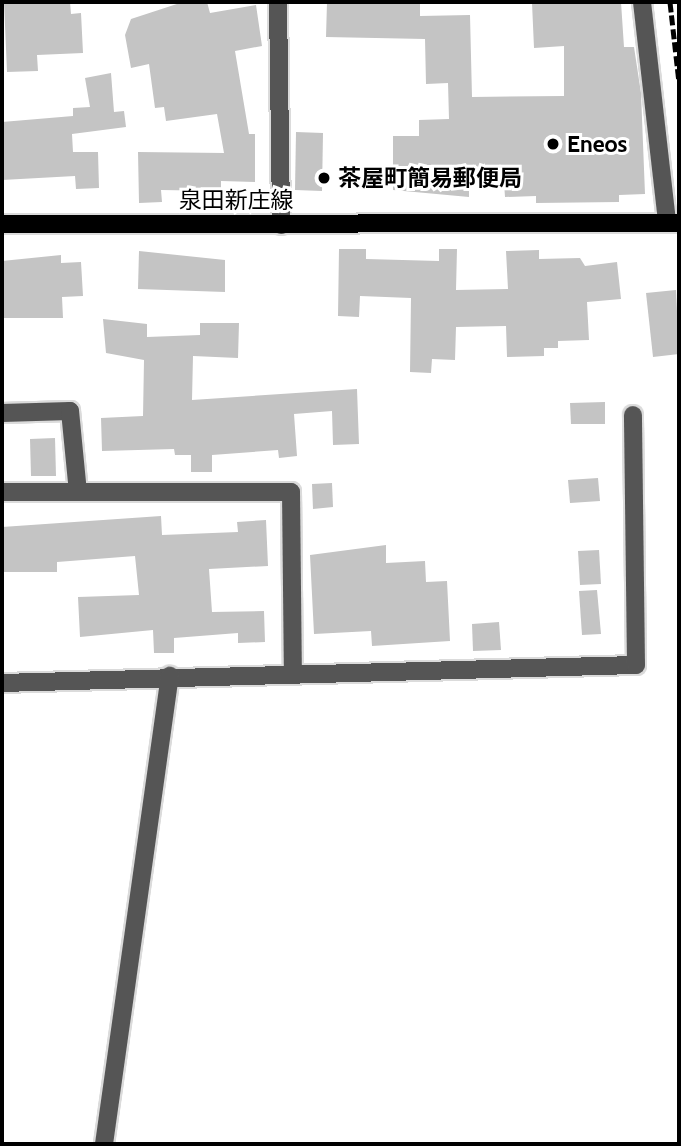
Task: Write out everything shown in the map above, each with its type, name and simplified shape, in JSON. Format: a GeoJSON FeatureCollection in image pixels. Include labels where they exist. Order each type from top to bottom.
{"type":"FeatureCollection","features":[{"type":"Feature","properties":{"kind":"main road","name":"泉田新庄線"},"geometry":{"type":"LineString","coordinates":[[2,224],[673,223]]}},
{"type":"Feature","properties":{"kind":"street"},"geometry":{"type":"LineString","coordinates":[[278,2],[281,225]]}},
{"type":"Feature","properties":{"kind":"street"},"geometry":{"type":"LineString","coordinates":[[642,2],[673,223]]}},
{"type":"Feature","properties":{"kind":"street"},"geometry":{"type":"LineString","coordinates":[[2,413],[70,411],[78,492]]}},
{"type":"Feature","properties":{"kind":"street"},"geometry":{"type":"LineString","coordinates":[[2,682],[636,665],[633,415]]}},
{"type":"Feature","properties":{"kind":"street"},"geometry":{"type":"LineString","coordinates":[[2,492],[291,492],[293,673]]}},
{"type":"Feature","properties":{"kind":"street"},"geometry":{"type":"LineString","coordinates":[[104,1144],[170,676]]}},
{"type":"Feature","properties":{"kind":"building"},"geometry":{"type":"Polygon","coordinates":[[[4,2],[70,2],[71,14],[81,13],[83,53],[37,55],[38,71],[7,72],[4,2]]]}},
{"type":"Feature","properties":{"kind":"building"},"geometry":{"type":"Polygon","coordinates":[[[183,2],[207,2],[210,13],[256,5],[262,46],[235,51],[249,134],[255,134],[255,182],[221,181],[221,191],[161,190],[162,202],[139,203],[138,152],[224,153],[217,114],[166,121],[164,107],[155,108],[149,64],[131,68],[125,35],[131,19],[183,2]]]}},
{"type":"Feature","properties":{"kind":"building"},"geometry":{"type":"Polygon","coordinates":[[[327,2],[420,2],[420,16],[470,15],[472,97],[564,96],[564,46],[534,48],[532,3],[621,2],[624,47],[634,47],[641,93],[645,194],[619,195],[619,202],[536,203],[536,196],[505,197],[504,183],[469,182],[469,197],[393,190],[393,136],[419,136],[419,120],[449,119],[448,83],[426,84],[425,39],[326,37],[327,2]]]}},
{"type":"Feature","properties":{"kind":"building"},"geometry":{"type":"Polygon","coordinates":[[[111,73],[114,112],[124,111],[126,127],[72,134],[73,152],[98,152],[99,188],[76,189],[75,176],[2,180],[2,122],[73,116],[73,108],[90,107],[85,78],[111,73]]]}},
{"type":"Feature","properties":{"kind":"building"},"geometry":{"type":"Polygon","coordinates":[[[296,132],[323,133],[322,191],[295,190],[296,132]]]}},
{"type":"Feature","properties":{"kind":"building"},"geometry":{"type":"Polygon","coordinates":[[[339,249],[366,249],[366,259],[439,261],[439,249],[457,249],[456,290],[508,289],[506,251],[539,250],[539,259],[580,258],[585,266],[617,262],[621,299],[587,302],[589,340],[558,341],[558,348],[544,348],[544,356],[507,357],[506,326],[456,327],[455,360],[432,359],[431,373],[410,372],[411,298],[360,296],[359,317],[338,316],[339,249]]]}},
{"type":"Feature","properties":{"kind":"building"},"geometry":{"type":"Polygon","coordinates":[[[139,251],[225,260],[225,292],[138,289],[139,251]]]}},
{"type":"Feature","properties":{"kind":"building"},"geometry":{"type":"Polygon","coordinates":[[[61,255],[61,263],[81,262],[83,296],[62,297],[63,318],[2,318],[2,261],[61,255]]]}},
{"type":"Feature","properties":{"kind":"building"},"geometry":{"type":"Polygon","coordinates":[[[676,290],[679,354],[653,357],[646,293],[676,290]]]}},
{"type":"Feature","properties":{"kind":"building"},"geometry":{"type":"Polygon","coordinates":[[[103,319],[147,324],[147,337],[200,335],[200,323],[239,323],[238,358],[193,356],[192,400],[357,389],[359,444],[333,445],[332,411],[294,414],[297,456],[279,458],[278,450],[212,455],[212,472],[191,472],[191,455],[175,455],[174,449],[102,451],[101,418],[143,416],[144,360],[106,353],[103,319]]]}},
{"type":"Feature","properties":{"kind":"building"},"geometry":{"type":"Polygon","coordinates":[[[605,402],[605,424],[571,424],[570,403],[605,402]]]}},
{"type":"Feature","properties":{"kind":"building"},"geometry":{"type":"Polygon","coordinates":[[[55,438],[56,476],[31,476],[30,439],[55,438]]]}},
{"type":"Feature","properties":{"kind":"building"},"geometry":{"type":"Polygon","coordinates":[[[598,478],[600,501],[570,503],[568,480],[598,478]]]}},
{"type":"Feature","properties":{"kind":"building"},"geometry":{"type":"Polygon","coordinates":[[[332,483],[333,507],[313,509],[312,484],[332,483]]]}},
{"type":"Feature","properties":{"kind":"building"},"geometry":{"type":"Polygon","coordinates":[[[161,516],[162,535],[238,532],[237,522],[266,520],[268,566],[209,569],[212,612],[264,611],[265,642],[238,643],[238,633],[174,638],[174,653],[154,653],[153,630],[80,637],[78,597],[139,595],[135,556],[57,562],[57,572],[2,572],[2,527],[161,516]]]}},
{"type":"Feature","properties":{"kind":"building"},"geometry":{"type":"Polygon","coordinates":[[[386,545],[386,563],[425,561],[426,582],[447,581],[450,641],[372,646],[371,631],[314,634],[310,555],[386,545]]]}},
{"type":"Feature","properties":{"kind":"building"},"geometry":{"type":"Polygon","coordinates":[[[599,550],[601,584],[580,585],[578,551],[599,550]]]}},
{"type":"Feature","properties":{"kind":"building"},"geometry":{"type":"Polygon","coordinates":[[[597,590],[601,634],[582,635],[579,591],[597,590]]]}},
{"type":"Feature","properties":{"kind":"building"},"geometry":{"type":"Polygon","coordinates":[[[499,622],[501,650],[473,651],[472,624],[499,622]]]}},
{"type":"Feature","properties":{"kind":"railway"},"geometry":{"type":"LineString","coordinates":[[670,2],[679,82]]}},
{"type":"Feature","properties":{"kind":"place","name":"Eneos"},"geometry":{"type":"Point","coordinates":[553,144]}},
{"type":"Feature","properties":{"kind":"place","name":"茶屋町簡易郵便局"},"geometry":{"type":"Point","coordinates":[324,178]}}]}
